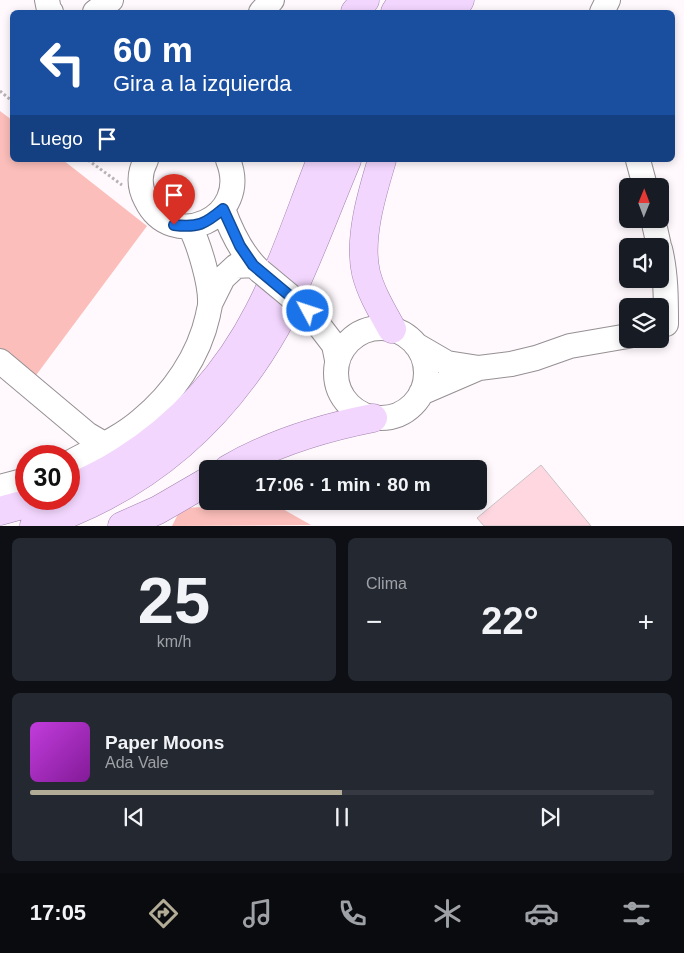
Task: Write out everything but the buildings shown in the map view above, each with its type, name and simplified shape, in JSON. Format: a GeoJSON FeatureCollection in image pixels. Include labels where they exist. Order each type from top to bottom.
{"type":"FeatureCollection","features":[{"type":"Feature","properties":{"kind":"main road"},"geometry":{"type":"LineString","coordinates":[[357,10],[366,0]]}},
{"type":"Feature","properties":{"kind":"main road"},"geometry":{"type":"LineString","coordinates":[[80,484],[122,461],[146,445],[187,411],[214,381],[236,351],[259,312],[282,261],[320,162]]}},
{"type":"Feature","properties":{"kind":"main road"},"geometry":{"type":"LineString","coordinates":[[34,526],[82,508],[147,472],[185,442],[222,405],[257,358],[277,326],[302,272],[345,162]]}},
{"type":"Feature","properties":{"kind":"main road"},"geometry":{"type":"LineString","coordinates":[[381,162],[366,224],[363,248],[366,273],[376,300],[392,329]]}},
{"type":"Feature","properties":{"kind":"main road"},"geometry":{"type":"LineString","coordinates":[[245,460],[315,432],[373,418]]}},
{"type":"Feature","properties":{"kind":"main road"},"geometry":{"type":"LineString","coordinates":[[122,526],[158,510],[199,486]]}},
{"type":"Feature","properties":{"kind":"main road"},"geometry":{"type":"LineString","coordinates":[[0,511],[15,507]]}},
{"type":"Feature","properties":{"kind":"street"},"geometry":{"type":"LineString","coordinates":[[98,10],[111,0]]}},
{"type":"Feature","properties":{"kind":"street"},"geometry":{"type":"LineString","coordinates":[[263,10],[272,0]]}},
{"type":"Feature","properties":{"kind":"street"},"geometry":{"type":"LineString","coordinates":[[145,162],[140,177],[142,193],[149,207],[160,218],[174,225],[190,227],[208,221],[223,209],[230,197],[233,184],[232,170],[229,162]]}},
{"type":"Feature","properties":{"kind":"street"},"geometry":{"type":"LineString","coordinates":[[639,162],[643,178]]}},
{"type":"Feature","properties":{"kind":"street"},"geometry":{"type":"LineString","coordinates":[[223,209],[240,246],[257,268],[305,308],[334,345],[337,360],[335,379],[342,397],[355,411],[373,418],[391,418],[404,412],[414,404],[421,393],[426,377],[424,360],[416,345]]}},
{"type":"Feature","properties":{"kind":"street"},"geometry":{"type":"LineString","coordinates":[[190,227],[194,233],[207,275],[210,304]]}},
{"type":"Feature","properties":{"kind":"street"},"geometry":{"type":"LineString","coordinates":[[80,457],[141,420],[158,404],[174,386],[192,359],[205,328],[210,304],[223,278],[236,266],[257,268]]}},
{"type":"Feature","properties":{"kind":"street"},"geometry":{"type":"LineString","coordinates":[[665,288],[670,324]]}},
{"type":"Feature","properties":{"kind":"street"},"geometry":{"type":"LineString","coordinates":[[305,308],[341,326],[362,332]]}},
{"type":"Feature","properties":{"kind":"street"},"geometry":{"type":"LineString","coordinates":[[337,360],[346,343],[362,332],[376,328],[392,329],[405,335],[416,345],[447,363],[479,368],[512,364],[570,346],[619,338]]}},
{"type":"Feature","properties":{"kind":"street"},"geometry":{"type":"LineString","coordinates":[[0,361],[87,434],[104,444]]}},
{"type":"Feature","properties":{"kind":"street"},"geometry":{"type":"LineString","coordinates":[[421,393],[479,368]]}},
{"type":"Feature","properties":{"kind":"street"},"geometry":{"type":"LineString","coordinates":[[0,487],[15,483]]}},
{"type":"Feature","properties":{"kind":"path"},"geometry":{"type":"LineString","coordinates":[[0,91],[10,99]]}},
{"type":"Feature","properties":{"kind":"path"},"geometry":{"type":"LineString","coordinates":[[91,162],[121,184],[142,193]]}},
{"type":"Feature","properties":{"kind":"shaded area"},"geometry":{"type":"Polygon","coordinates":[[[0,111],[10,118],[10,162],[66,162],[147,226],[34,378],[0,351],[0,111]]]}},
{"type":"Feature","properties":{"kind":"shaded area"},"geometry":{"type":"Polygon","coordinates":[[[199,507],[199,510],[285,510],[311,525],[172,526],[181,508],[199,507]]]}},
{"type":"Feature","properties":{"kind":"route"},"geometry":{"type":"LineString","coordinates":[[174,225],[190,227],[208,221],[223,209],[240,246],[253,265],[308,311]]}}]}
